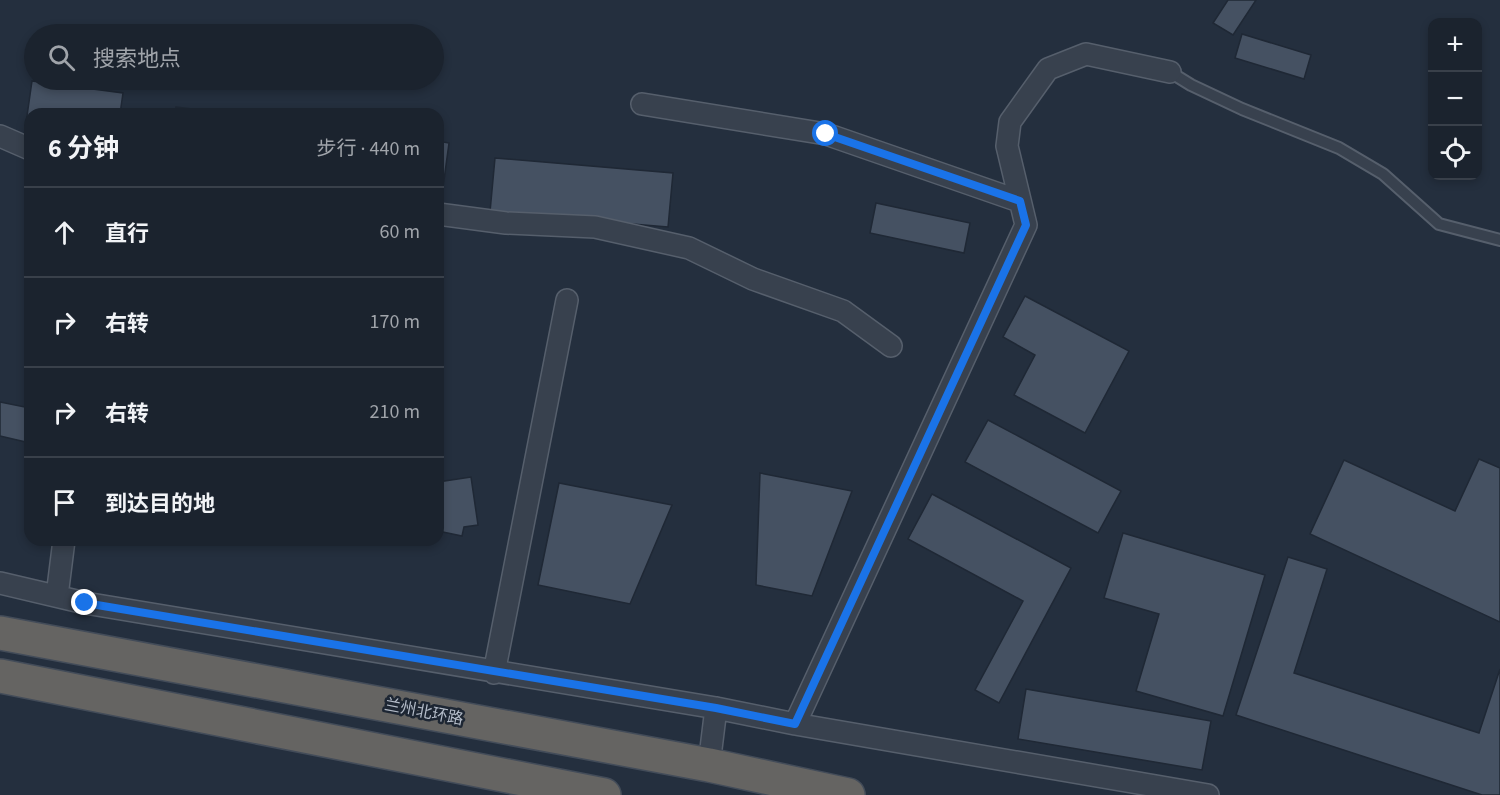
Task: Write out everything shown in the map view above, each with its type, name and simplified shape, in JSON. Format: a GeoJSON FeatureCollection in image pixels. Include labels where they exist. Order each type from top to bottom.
{"type":"FeatureCollection","features":[{"type":"Feature","properties":{"kind":"highway","name":"兰州北环路"},"geometry":{"type":"LineString","coordinates":[[0,633],[710,765],[848,795]]}},
{"type":"Feature","properties":{"kind":"highway"},"geometry":{"type":"LineString","coordinates":[[0,675],[604,795]]}},
{"type":"Feature","properties":{"kind":"street"},"geometry":{"type":"LineString","coordinates":[[795,724],[1026,225],[1007,146],[1010,122],[1048,69],[1086,54],[1170,72]]}},
{"type":"Feature","properties":{"kind":"street"},"geometry":{"type":"LineString","coordinates":[[642,104],[826,134],[1020,201]]}},
{"type":"Feature","properties":{"kind":"street"},"geometry":{"type":"LineString","coordinates":[[0,136],[24,146]]}},
{"type":"Feature","properties":{"kind":"street"},"geometry":{"type":"LineString","coordinates":[[444,215],[506,223],[595,228],[689,248],[753,279],[843,311],[891,346]]}},
{"type":"Feature","properties":{"kind":"street"},"geometry":{"type":"LineString","coordinates":[[494,673],[567,300]]}},
{"type":"Feature","properties":{"kind":"street"},"geometry":{"type":"LineString","coordinates":[[57,596],[63,546]]}},
{"type":"Feature","properties":{"kind":"street"},"geometry":{"type":"LineString","coordinates":[[0,583],[57,596],[494,673],[716,708],[795,724],[1208,795]]}},
{"type":"Feature","properties":{"kind":"street"},"geometry":{"type":"LineString","coordinates":[[710,765],[716,708]]}},
{"type":"Feature","properties":{"kind":"lane"},"geometry":{"type":"LineString","coordinates":[[1170,72],[1191,86],[1242,109],[1339,148],[1383,174],[1439,224],[1500,240]]}},
{"type":"Feature","properties":{"kind":"building"},"geometry":{"type":"Polygon","coordinates":[[[1228,0],[1256,0],[1233,35],[1213,23],[1228,0]]]}},
{"type":"Feature","properties":{"kind":"building"},"geometry":{"type":"Polygon","coordinates":[[[1242,34],[1311,55],[1304,79],[1235,58],[1242,34]]]}},
{"type":"Feature","properties":{"kind":"building"},"geometry":{"type":"Polygon","coordinates":[[[31,90],[100,90],[123,93],[121,108],[28,108],[31,90]]]}},
{"type":"Feature","properties":{"kind":"building"},"geometry":{"type":"Polygon","coordinates":[[[444,142],[449,143],[444,180],[444,142]]]}},
{"type":"Feature","properties":{"kind":"building"},"geometry":{"type":"Polygon","coordinates":[[[495,158],[673,173],[668,227],[490,212],[495,158]]]}},
{"type":"Feature","properties":{"kind":"building"},"geometry":{"type":"Polygon","coordinates":[[[876,203],[970,223],[964,253],[870,233],[876,203]]]}},
{"type":"Feature","properties":{"kind":"building"},"geometry":{"type":"Polygon","coordinates":[[[1025,296],[1129,351],[1085,433],[1014,395],[1035,355],[1003,337],[1025,296]]]}},
{"type":"Feature","properties":{"kind":"building"},"geometry":{"type":"Polygon","coordinates":[[[0,402],[24,407],[24,442],[0,436],[0,402]]]}},
{"type":"Feature","properties":{"kind":"building"},"geometry":{"type":"Polygon","coordinates":[[[988,420],[1121,491],[1098,533],[965,462],[988,420]]]}},
{"type":"Feature","properties":{"kind":"building"},"geometry":{"type":"Polygon","coordinates":[[[1479,459],[1500,468],[1500,622],[1310,534],[1344,460],[1455,511],[1479,459]]]}},
{"type":"Feature","properties":{"kind":"building"},"geometry":{"type":"Polygon","coordinates":[[[760,473],[852,491],[812,596],[756,585],[760,473]]]}},
{"type":"Feature","properties":{"kind":"building"},"geometry":{"type":"Polygon","coordinates":[[[471,477],[478,525],[464,527],[462,536],[444,532],[444,481],[471,477]]]}},
{"type":"Feature","properties":{"kind":"building"},"geometry":{"type":"Polygon","coordinates":[[[559,483],[672,505],[630,604],[538,585],[559,483]]]}},
{"type":"Feature","properties":{"kind":"building"},"geometry":{"type":"Polygon","coordinates":[[[932,494],[1071,568],[999,703],[975,690],[1023,601],[908,539],[932,494]]]}},
{"type":"Feature","properties":{"kind":"building"},"geometry":{"type":"Polygon","coordinates":[[[1123,533],[1265,575],[1223,716],[1136,691],[1159,614],[1104,598],[1123,533]]]}},
{"type":"Feature","properties":{"kind":"building"},"geometry":{"type":"Polygon","coordinates":[[[1288,557],[1327,569],[1294,673],[1479,733],[1500,669],[1500,795],[1482,795],[1236,715],[1288,557]]]}},
{"type":"Feature","properties":{"kind":"building"},"geometry":{"type":"Polygon","coordinates":[[[1026,689],[1211,721],[1202,770],[1018,739],[1026,689]]]}},
{"type":"Feature","properties":{"kind":"route"},"geometry":{"type":"LineString","coordinates":[[85,603],[494,673],[716,708],[795,724],[1026,225],[1020,201],[826,134]]}}]}
